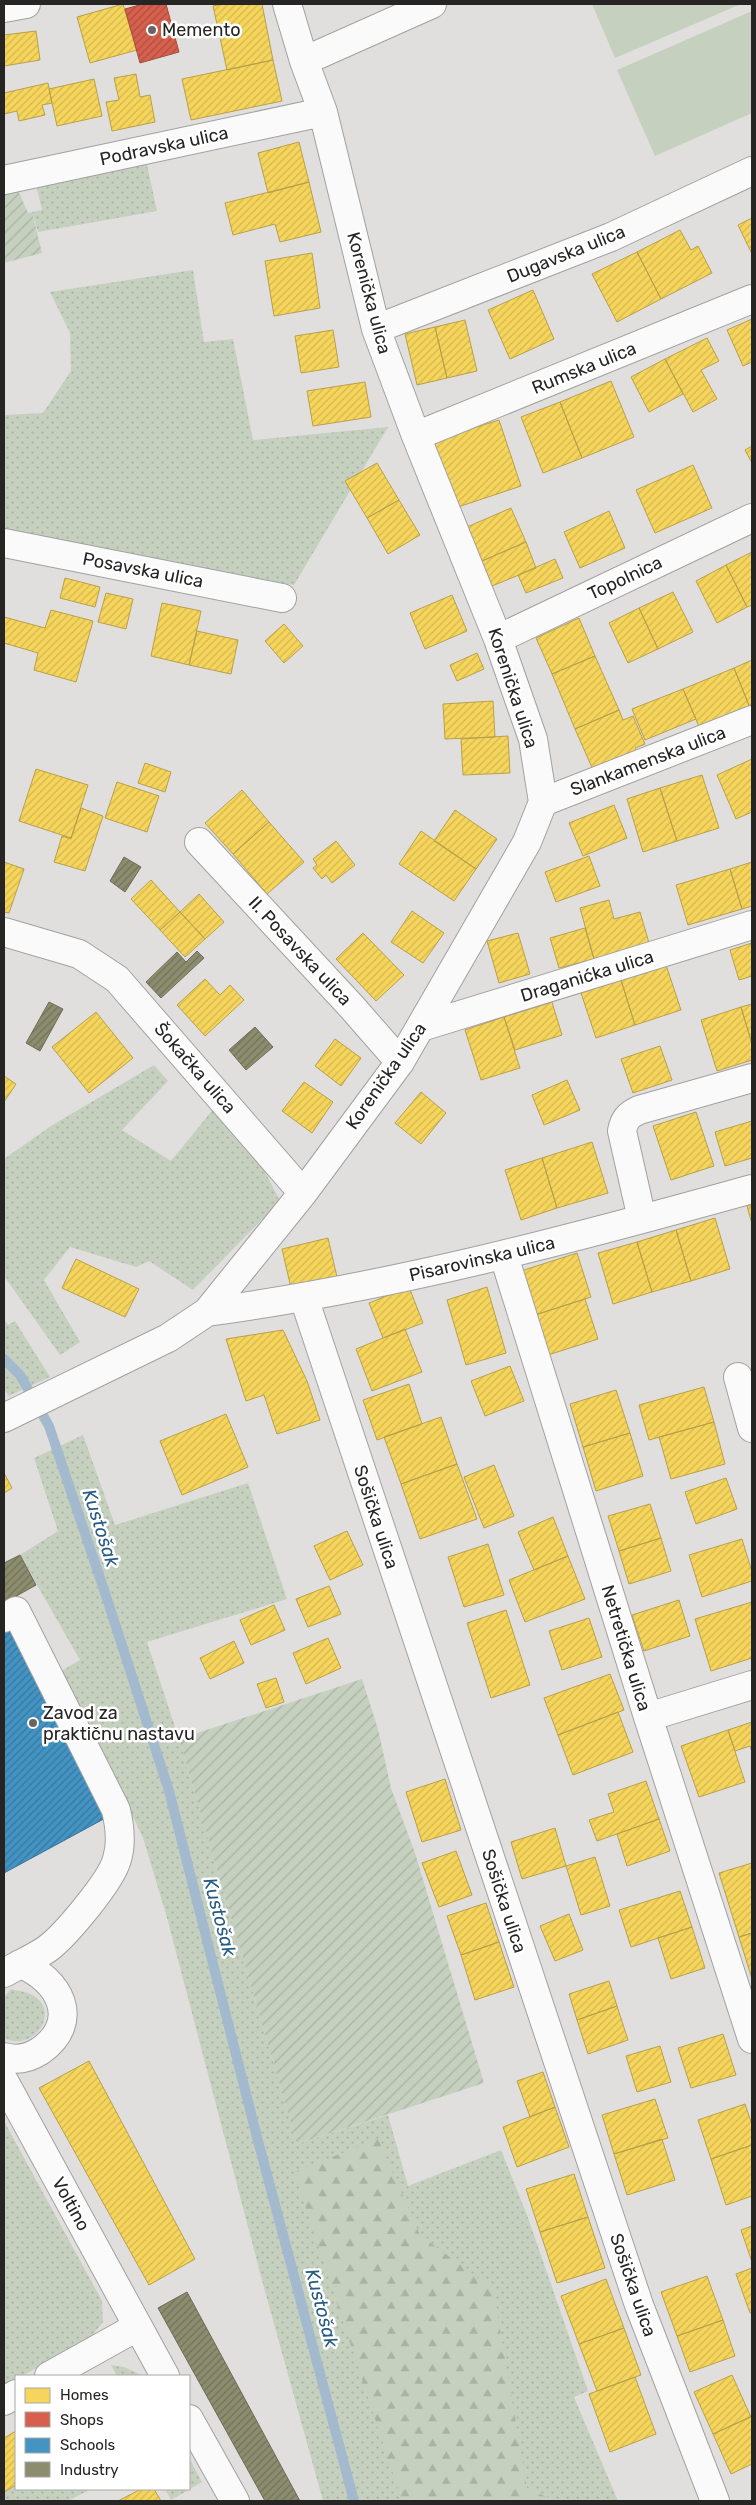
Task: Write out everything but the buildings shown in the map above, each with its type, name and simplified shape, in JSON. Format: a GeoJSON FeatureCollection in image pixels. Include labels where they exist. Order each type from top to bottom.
{"type":"FeatureCollection","features":[{"type":"Feature","properties":{"kind":"street"},"geometry":{"type":"LineString","coordinates":[[4,8],[26,4]]}},
{"type":"Feature","properties":{"kind":"street","name":"Korenička ulica"},"geometry":{"type":"LineString","coordinates":[[12,1414],[168,1338],[207,1312],[303,1193],[400,1062],[527,842],[543,802],[533,740],[498,639],[416,436],[376,329],[323,112],[304,61],[287,4]]}},
{"type":"Feature","properties":{"kind":"street"},"geometry":{"type":"LineString","coordinates":[[304,61],[432,4]]}},
{"type":"Feature","properties":{"kind":"street","name":"Podravska ulica"},"geometry":{"type":"LineString","coordinates":[[4,180],[323,112]]}},
{"type":"Feature","properties":{"kind":"street","name":"Dugavska ulica"},"geometry":{"type":"LineString","coordinates":[[376,329],[611,237],[752,171]]}},
{"type":"Feature","properties":{"kind":"street","name":"Rumska ulica"},"geometry":{"type":"LineString","coordinates":[[416,436],[752,299]]}},
{"type":"Feature","properties":{"kind":"street","name":"Topolnica"},"geometry":{"type":"LineString","coordinates":[[498,639],[752,518]]}},
{"type":"Feature","properties":{"kind":"street","name":"Posavska ulica"},"geometry":{"type":"LineString","coordinates":[[4,543],[282,598]]}},
{"type":"Feature","properties":{"kind":"street","name":"Slankamenska ulica"},"geometry":{"type":"LineString","coordinates":[[543,802],[752,720]]}},
{"type":"Feature","properties":{"kind":"street","name":"II. Posavska ulica"},"geometry":{"type":"LineString","coordinates":[[199,842],[351,1006],[400,1062]]}},
{"type":"Feature","properties":{"kind":"street","name":"Draganićka ulica"},"geometry":{"type":"LineString","coordinates":[[421,1027],[752,925]]}},
{"type":"Feature","properties":{"kind":"street","name":"Šokačka ulica"},"geometry":{"type":"LineString","coordinates":[[4,932],[78,954],[117,979],[303,1193]]}},
{"type":"Feature","properties":{"kind":"street"},"geometry":{"type":"LineString","coordinates":[[642,1220],[622,1131],[623,1122],[631,1114],[639,1110],[752,1078]]}},
{"type":"Feature","properties":{"kind":"street","name":"Pisarovinska ulica"},"geometry":{"type":"LineString","coordinates":[[207,1312],[304,1298],[504,1256],[752,1189]]}},
{"type":"Feature","properties":{"kind":"street","name":"Netretička ulica"},"geometry":{"type":"LineString","coordinates":[[504,1256],[648,1717],[752,2039]]}},
{"type":"Feature","properties":{"kind":"street","name":"Sošička ulica"},"geometry":{"type":"LineString","coordinates":[[304,1298],[639,2305],[715,2501]]}},
{"type":"Feature","properties":{"kind":"street"},"geometry":{"type":"LineString","coordinates":[[738,1377],[752,1428]]}},
{"type":"Feature","properties":{"kind":"street"},"geometry":{"type":"LineString","coordinates":[[4,1618],[16,1611],[116,1810],[121,1829],[117,1860],[94,1898],[60,1938],[47,1950],[12,1968]]}},
{"type":"Feature","properties":{"kind":"street"},"geometry":{"type":"LineString","coordinates":[[648,1717],[752,1685]]}},
{"type":"Feature","properties":{"kind":"street"},"geometry":{"type":"LineString","coordinates":[[4,2057],[25,2059],[36,2054],[50,2044],[60,2033],[64,2022],[63,2007],[55,1991],[43,1977],[31,1968],[12,1968]]}},
{"type":"Feature","properties":{"kind":"street","name":"Voltino"},"geometry":{"type":"LineString","coordinates":[[4,2081],[164,2375]]}},
{"type":"Feature","properties":{"kind":"street"},"geometry":{"type":"LineString","coordinates":[[51,2375],[137,2327]]}},
{"type":"Feature","properties":{"kind":"street"},"geometry":{"type":"LineString","coordinates":[[4,2401],[15,2395]]}},
{"type":"Feature","properties":{"kind":"street"},"geometry":{"type":"LineString","coordinates":[[190,2421],[235,2501]]}},
{"type":"Feature","properties":{"kind":"green space"},"geometry":{"type":"Polygon","coordinates":[[[592,4],[741,4],[615,58],[592,4]]]}},
{"type":"Feature","properties":{"kind":"green space"},"geometry":{"type":"Polygon","coordinates":[[[752,11],[752,113],[655,156],[617,70],[752,11]]]}},
{"type":"Feature","properties":{"kind":"green space"},"geometry":{"type":"Polygon","coordinates":[[[146,160],[157,211],[38,232],[32,212],[42,210],[36,185],[146,160]]]}},
{"type":"Feature","properties":{"kind":"green space"},"geometry":{"type":"Polygon","coordinates":[[[18,190],[28,213],[32,212],[42,253],[4,263],[4,193],[18,190]]]}},
{"type":"Feature","properties":{"kind":"green space"},"geometry":{"type":"Polygon","coordinates":[[[193,270],[204,342],[233,339],[253,440],[388,427],[294,585],[4,532],[4,415],[43,413],[71,371],[70,333],[50,292],[193,270]]]}},
{"type":"Feature","properties":{"kind":"green space"},"geometry":{"type":"Polygon","coordinates":[[[154,1065],[168,1081],[122,1130],[171,1161],[215,1107],[265,1172],[280,1201],[193,1290],[149,1261],[136,1267],[70,1247],[44,1280],[80,1342],[60,1355],[4,1276],[4,1159],[51,1126],[154,1065]]]}},
{"type":"Feature","properties":{"kind":"green space"},"geometry":{"type":"Polygon","coordinates":[[[4,1319],[8,1325],[15,1321],[50,1377],[9,1396],[4,1389],[4,1319]]]}},
{"type":"Feature","properties":{"kind":"green space"},"geometry":{"type":"Polygon","coordinates":[[[83,1435],[115,1525],[248,1483],[287,1599],[147,1642],[179,1739],[297,2144],[388,2115],[408,2186],[501,2150],[527,2215],[588,2391],[574,2397],[618,2501],[323,2501],[263,2284],[166,1914],[143,1838],[127,1804],[56,1674],[80,1660],[20,1555],[58,1531],[34,1458],[83,1435]]]}},
{"type":"Feature","properties":{"kind":"green space"},"geometry":{"type":"Polygon","coordinates":[[[362,1679],[378,1729],[391,1788],[415,1853],[484,2083],[297,2144],[179,1739],[362,1679]]]}},
{"type":"Feature","properties":{"kind":"green space"},"geometry":{"type":"Polygon","coordinates":[[[11,1989],[34,1996],[42,2003],[45,2012],[44,2021],[40,2029],[33,2036],[25,2040],[15,2041],[4,2038],[4,1997],[11,1989]]]}},
{"type":"Feature","properties":{"kind":"green space"},"geometry":{"type":"Polygon","coordinates":[[[4,2121],[102,2301],[103,2322],[89,2339],[24,2375],[15,2375],[15,2380],[4,2386],[4,2121]]]}},
{"type":"Feature","properties":{"kind":"green space"},"geometry":{"type":"Polygon","coordinates":[[[378,2139],[420,2235],[493,2289],[527,2488],[555,2501],[402,2501],[294,2172],[378,2139]]]}},
{"type":"Feature","properties":{"kind":"green space"},"geometry":{"type":"Polygon","coordinates":[[[111,2365],[124,2367],[141,2375],[116,2375],[111,2365]]]}},
{"type":"Feature","properties":{"kind":"green space"},"geometry":{"type":"Polygon","coordinates":[[[190,2460],[202,2482],[190,2489],[190,2460]]]}},
{"type":"Feature","properties":{"kind":"green space"},"geometry":{"type":"Polygon","coordinates":[[[15,2486],[15,2490],[89,2490],[68,2501],[4,2501],[4,2492],[15,2486]]]}},
{"type":"Feature","properties":{"kind":"green space"},"geometry":{"type":"Polygon","coordinates":[[[166,2490],[188,2490],[171,2500],[166,2490]]]}},
{"type":"Feature","properties":{"kind":"waterway","name":"Kustošak"},"geometry":{"type":"LineString","coordinates":[[4,1359],[20,1375],[49,1426],[169,1791],[257,2137],[354,2501]]}},
{"type":"Feature","properties":{"kind":"place","name":"Memento"},"geometry":{"type":"Point","coordinates":[152,30]}},
{"type":"Feature","properties":{"kind":"place","name":"Zavod za praktičnu nastavu"},"geometry":{"type":"Point","coordinates":[33,1723]}}]}
